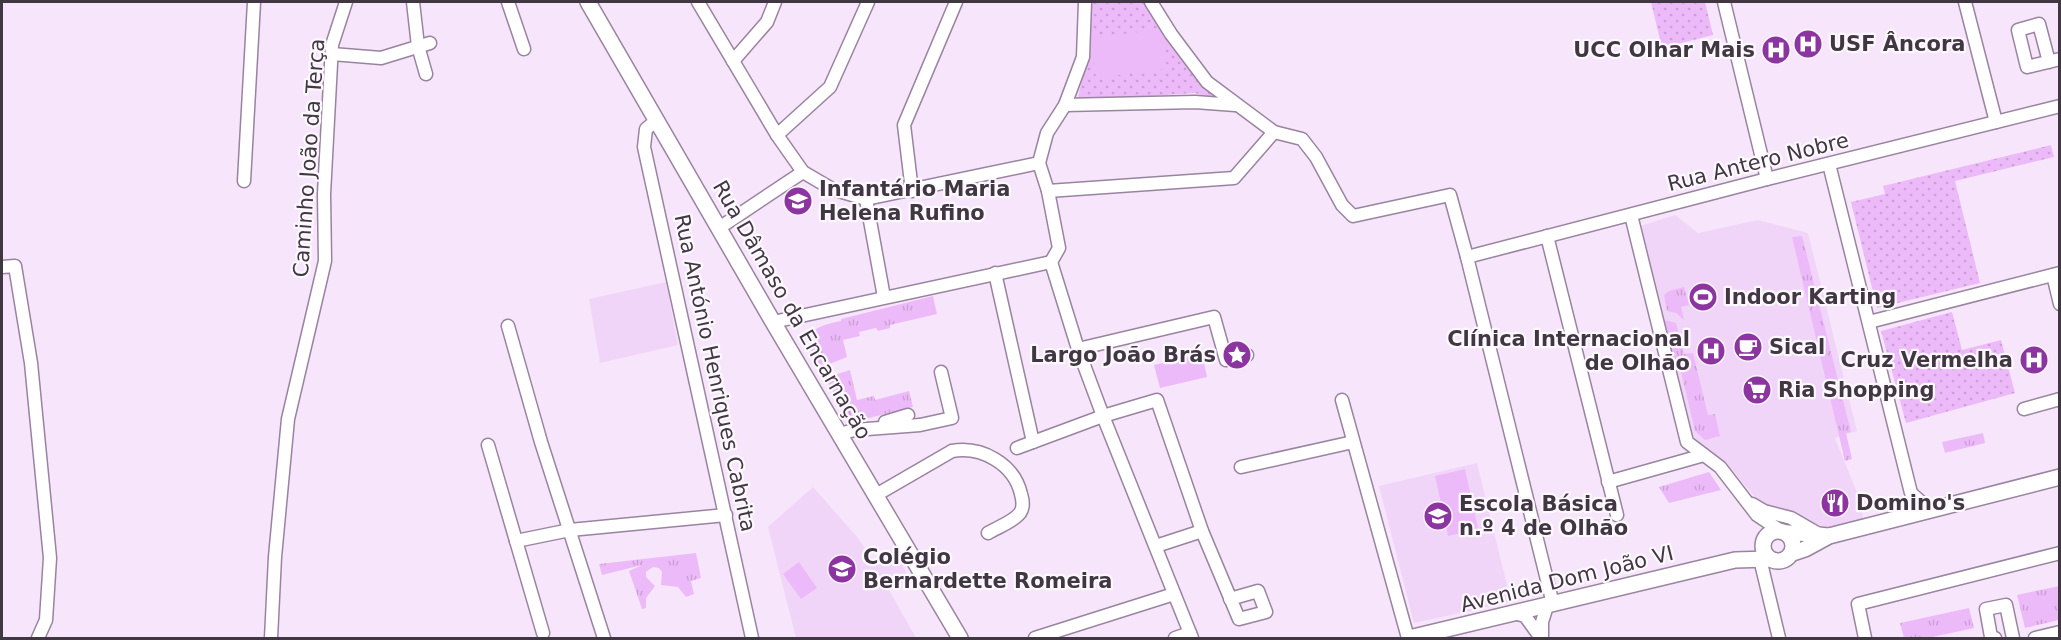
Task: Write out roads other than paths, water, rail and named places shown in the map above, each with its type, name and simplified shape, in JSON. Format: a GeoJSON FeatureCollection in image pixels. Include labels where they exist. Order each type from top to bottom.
{"type":"FeatureCollection","features":[{"type":"Feature","properties":{"kind":"main road","name":"Rua Dâmaso da Encarnação"},"geometry":{"type":"LineString","coordinates":[[588,2],[960,639]]}},
{"type":"Feature","properties":{"kind":"main road"},"geometry":{"type":"LineString","coordinates":[[1825,536],[1783,561],[1765,559],[1764,542],[1772,532],[1825,536],[2060,477]]}},
{"type":"Feature","properties":{"kind":"main road"},"geometry":{"type":"LineString","coordinates":[[1784,532],[1794,544],[1793,553]]}},
{"type":"Feature","properties":{"kind":"main road","name":"Avenida Dom João VI"},"geometry":{"type":"LineString","coordinates":[[1735,560],[1764,542]]}},
{"type":"Feature","properties":{"kind":"main road","name":"Avenida Dom João VI"},"geometry":{"type":"LineString","coordinates":[[1408,639],[1735,560],[1765,559]]}},
{"type":"Feature","properties":{"kind":"street"},"geometry":{"type":"LineString","coordinates":[[244,181],[254,2]]}},
{"type":"Feature","properties":{"kind":"street","name":"Caminho João da Terça"},"geometry":{"type":"LineString","coordinates":[[271,639],[275,557],[288,419],[325,261],[324,194],[332,45],[346,2]]}},
{"type":"Feature","properties":{"kind":"street"},"geometry":{"type":"LineString","coordinates":[[413,2],[424,45],[426,74]]}},
{"type":"Feature","properties":{"kind":"street"},"geometry":{"type":"LineString","coordinates":[[508,2],[524,49]]}},
{"type":"Feature","properties":{"kind":"street"},"geometry":{"type":"LineString","coordinates":[[698,2],[777,135],[803,172],[832,189],[866,200],[1039,163]]}},
{"type":"Feature","properties":{"kind":"street"},"geometry":{"type":"LineString","coordinates":[[733,61],[766,22],[775,2]]}},
{"type":"Feature","properties":{"kind":"street"},"geometry":{"type":"LineString","coordinates":[[777,135],[830,87],[868,2]]}},
{"type":"Feature","properties":{"kind":"street"},"geometry":{"type":"LineString","coordinates":[[912,191],[904,124],[956,2]]}},
{"type":"Feature","properties":{"kind":"street"},"geometry":{"type":"LineString","coordinates":[[1085,2],[1083,57],[1065,105],[1047,133],[1039,163],[1048,190],[1059,248],[1051,262],[1078,349],[1103,416],[1191,636],[1175,639]]}},
{"type":"Feature","properties":{"kind":"street"},"geometry":{"type":"LineString","coordinates":[[1151,2],[1171,34],[1207,82],[1274,132],[1302,139],[1316,157],[1342,205],[1353,216],[1449,195],[1467,257],[1550,605],[1542,622],[1542,639]]}},
{"type":"Feature","properties":{"kind":"street"},"geometry":{"type":"LineString","coordinates":[[1724,2],[1767,179]]}},
{"type":"Feature","properties":{"kind":"street"},"geometry":{"type":"LineString","coordinates":[[1965,2],[1996,122]]}},
{"type":"Feature","properties":{"kind":"street"},"geometry":{"type":"LineString","coordinates":[[332,54],[381,57],[424,45]]}},
{"type":"Feature","properties":{"kind":"street"},"geometry":{"type":"LineString","coordinates":[[1065,105],[1195,102],[1237,105]]}},
{"type":"Feature","properties":{"kind":"street","name":"Rua Antero Nobre"},"geometry":{"type":"LineString","coordinates":[[1467,257],[2060,106]]}},
{"type":"Feature","properties":{"kind":"street","name":"Rua António Henriques Cabrita"},"geometry":{"type":"LineString","coordinates":[[657,120],[646,129],[645,147],[752,639]]}},
{"type":"Feature","properties":{"kind":"street"},"geometry":{"type":"LineString","coordinates":[[1048,190],[1234,178],[1274,132]]}},
{"type":"Feature","properties":{"kind":"street"},"geometry":{"type":"LineString","coordinates":[[1829,164],[1911,493],[1902,518]]}},
{"type":"Feature","properties":{"kind":"street"},"geometry":{"type":"LineString","coordinates":[[719,228],[803,172]]}},
{"type":"Feature","properties":{"kind":"street"},"geometry":{"type":"LineString","coordinates":[[866,200],[884,297]]}},
{"type":"Feature","properties":{"kind":"street"},"geometry":{"type":"LineString","coordinates":[[1631,215],[1687,442],[1720,467],[1757,514],[1784,532]]}},
{"type":"Feature","properties":{"kind":"street"},"geometry":{"type":"LineString","coordinates":[[1547,236],[1617,515]]}},
{"type":"Feature","properties":{"kind":"street"},"geometry":{"type":"LineString","coordinates":[[773,322],[1051,262]]}},
{"type":"Feature","properties":{"kind":"street"},"geometry":{"type":"LineString","coordinates":[[2,267],[15,266],[31,363],[50,558],[46,620],[38,639]]}},
{"type":"Feature","properties":{"kind":"street"},"geometry":{"type":"LineString","coordinates":[[995,273],[1033,442]]}},
{"type":"Feature","properties":{"kind":"street"},"geometry":{"type":"LineString","coordinates":[[1869,322],[2056,274],[2060,304]]}},
{"type":"Feature","properties":{"kind":"street"},"geometry":{"type":"LineString","coordinates":[[1078,349],[1214,316],[1226,360],[1247,355]]}},
{"type":"Feature","properties":{"kind":"street"},"geometry":{"type":"LineString","coordinates":[[508,326],[604,639]]}},
{"type":"Feature","properties":{"kind":"street"},"geometry":{"type":"LineString","coordinates":[[840,434],[854,430],[920,425],[952,418],[941,372]]}},
{"type":"Feature","properties":{"kind":"street"},"geometry":{"type":"LineString","coordinates":[[2024,409],[2060,399]]}},
{"type":"Feature","properties":{"kind":"street"},"geometry":{"type":"LineString","coordinates":[[1017,448],[1103,416],[1157,400],[1202,531],[1230,599]]}},
{"type":"Feature","properties":{"kind":"street"},"geometry":{"type":"LineString","coordinates":[[1342,400],[1408,639]]}},
{"type":"Feature","properties":{"kind":"street"},"geometry":{"type":"LineString","coordinates":[[871,429],[881,423],[908,415]]}},
{"type":"Feature","properties":{"kind":"street"},"geometry":{"type":"LineString","coordinates":[[1241,466],[1353,442]]}},
{"type":"Feature","properties":{"kind":"street"},"geometry":{"type":"LineString","coordinates":[[488,445],[543,633]]}},
{"type":"Feature","properties":{"kind":"street"},"geometry":{"type":"LineString","coordinates":[[876,495],[952,451],[974,451],[1000,462],[1012,473],[1020,488],[1023,503],[1021,512],[988,533]]}},
{"type":"Feature","properties":{"kind":"street"},"geometry":{"type":"LineString","coordinates":[[1608,482],[1704,455]]}},
{"type":"Feature","properties":{"kind":"street"},"geometry":{"type":"LineString","coordinates":[[1911,493],[1931,511]]}},
{"type":"Feature","properties":{"kind":"street"},"geometry":{"type":"LineString","coordinates":[[1748,501],[1764,511],[1791,518],[1825,536]]}},
{"type":"Feature","properties":{"kind":"street"},"geometry":{"type":"LineString","coordinates":[[516,541],[570,530],[726,515]]}},
{"type":"Feature","properties":{"kind":"street"},"geometry":{"type":"LineString","coordinates":[[1156,546],[1202,531]]}},
{"type":"Feature","properties":{"kind":"street"},"geometry":{"type":"LineString","coordinates":[[1865,639],[1858,604],[2060,553]]}},
{"type":"Feature","properties":{"kind":"street"},"geometry":{"type":"LineString","coordinates":[[1765,559],[1779,639]]}},
{"type":"Feature","properties":{"kind":"street"},"geometry":{"type":"LineString","coordinates":[[1035,639],[1174,594]]}},
{"type":"Feature","properties":{"kind":"street"},"geometry":{"type":"LineString","coordinates":[[1995,639],[1991,637],[1986,609],[2006,605],[2013,639]]}},
{"type":"Feature","properties":{"kind":"street"},"geometry":{"type":"LineString","coordinates":[[1514,614],[1525,616],[1542,639]]}},
{"type":"Feature","properties":{"kind":"street"},"geometry":{"type":"LineString","coordinates":[[2035,639],[2060,632]]}},
{"type":"Feature","properties":{"kind":"place","name":"USF Âncora"},"geometry":{"type":"Point","coordinates":[1808,44]}},
{"type":"Feature","properties":{"kind":"place","name":"UCC Olhar Mais"},"geometry":{"type":"Point","coordinates":[1776,50]}},
{"type":"Feature","properties":{"kind":"place","name":"Infantário Maria Helena Rufino"},"geometry":{"type":"Point","coordinates":[798,201]}},
{"type":"Feature","properties":{"kind":"place","name":"Indoor Karting"},"geometry":{"type":"Point","coordinates":[1703,297]}},
{"type":"Feature","properties":{"kind":"place","name":"Sical"},"geometry":{"type":"Point","coordinates":[1748,347]}},
{"type":"Feature","properties":{"kind":"place","name":"Clínica Internacional de Olhão"},"geometry":{"type":"Point","coordinates":[1711,351]}},
{"type":"Feature","properties":{"kind":"place","name":"Largo João Brás"},"geometry":{"type":"Point","coordinates":[1237,355]}},
{"type":"Feature","properties":{"kind":"place","name":"Cruz Vermelha"},"geometry":{"type":"Point","coordinates":[2034,360]}},
{"type":"Feature","properties":{"kind":"place","name":"Ria Shopping"},"geometry":{"type":"Point","coordinates":[1757,390]}},
{"type":"Feature","properties":{"kind":"place","name":"Domino's"},"geometry":{"type":"Point","coordinates":[1835,503]}},
{"type":"Feature","properties":{"kind":"place","name":"Escola Básica n.º 4 de Olhão"},"geometry":{"type":"Point","coordinates":[1438,516]}},
{"type":"Feature","properties":{"kind":"place","name":"Colégio Bernardette Romeira"},"geometry":{"type":"Point","coordinates":[842,569]}}]}
